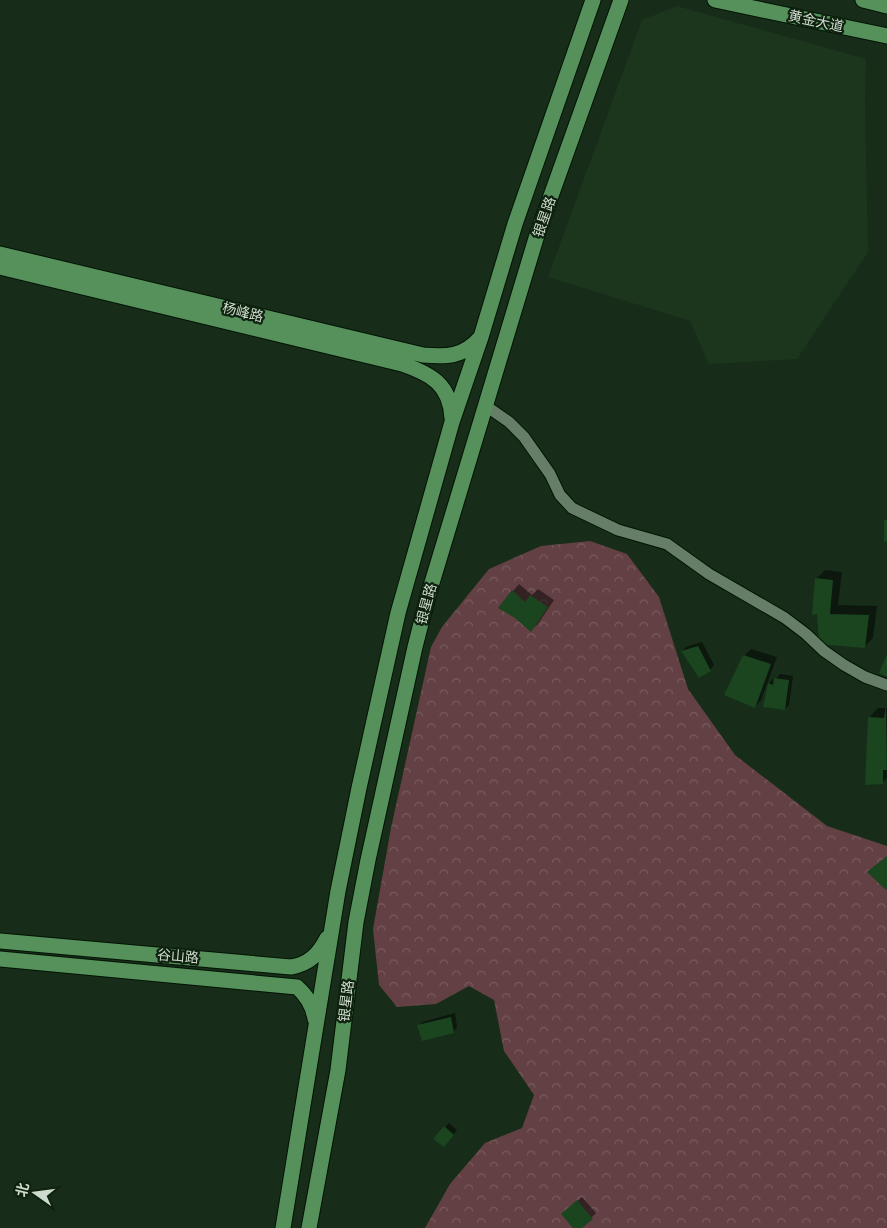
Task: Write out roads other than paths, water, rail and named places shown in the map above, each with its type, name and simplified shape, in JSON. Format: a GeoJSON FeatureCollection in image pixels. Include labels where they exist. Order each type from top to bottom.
{"type":"FeatureCollection","features":[{"type":"Feature","properties":{"kind":"main road","name":"银星路"},"geometry":{"type":"LineString","coordinates":[[283,1228],[332,923],[359,788],[398,613],[452,422],[481,336],[518,214],[594,0]]}},
{"type":"Feature","properties":{"kind":"main road","name":"银星路"},"geometry":{"type":"LineString","coordinates":[[309,1228],[338,1070],[356,922],[368,860],[426,604],[540,227],[621,0]]}},
{"type":"Feature","properties":{"kind":"main road","name":"黄金大道"},"geometry":{"type":"LineString","coordinates":[[715,0],[887,36]]}},
{"type":"Feature","properties":{"kind":"main road"},"geometry":{"type":"LineString","coordinates":[[863,0],[887,6]]}},
{"type":"Feature","properties":{"kind":"main road","name":"杨峰路"},"geometry":{"type":"LineString","coordinates":[[0,254],[423,355],[442,356],[465,351],[473,346],[481,336]]}},
{"type":"Feature","properties":{"kind":"main road","name":"杨峰路"},"geometry":{"type":"LineString","coordinates":[[0,267],[187,311],[417,369],[439,383],[446,392],[450,401],[452,422]]}},
{"type":"Feature","properties":{"kind":"main road","name":"谷山路"},"geometry":{"type":"LineString","coordinates":[[0,941],[291,966],[300,965],[317,955],[332,923]]}},
{"type":"Feature","properties":{"kind":"main road","name":"谷山路"},"geometry":{"type":"LineString","coordinates":[[0,959],[297,987],[305,994],[314,1011],[316,1032]]}},
{"type":"Feature","properties":{"kind":"street"},"geometry":{"type":"LineString","coordinates":[[486,406],[509,422],[524,437],[550,474],[560,495],[572,508],[618,530],[667,544],[709,574],[785,618],[824,651],[844,665],[865,677],[887,685]]}}]}
